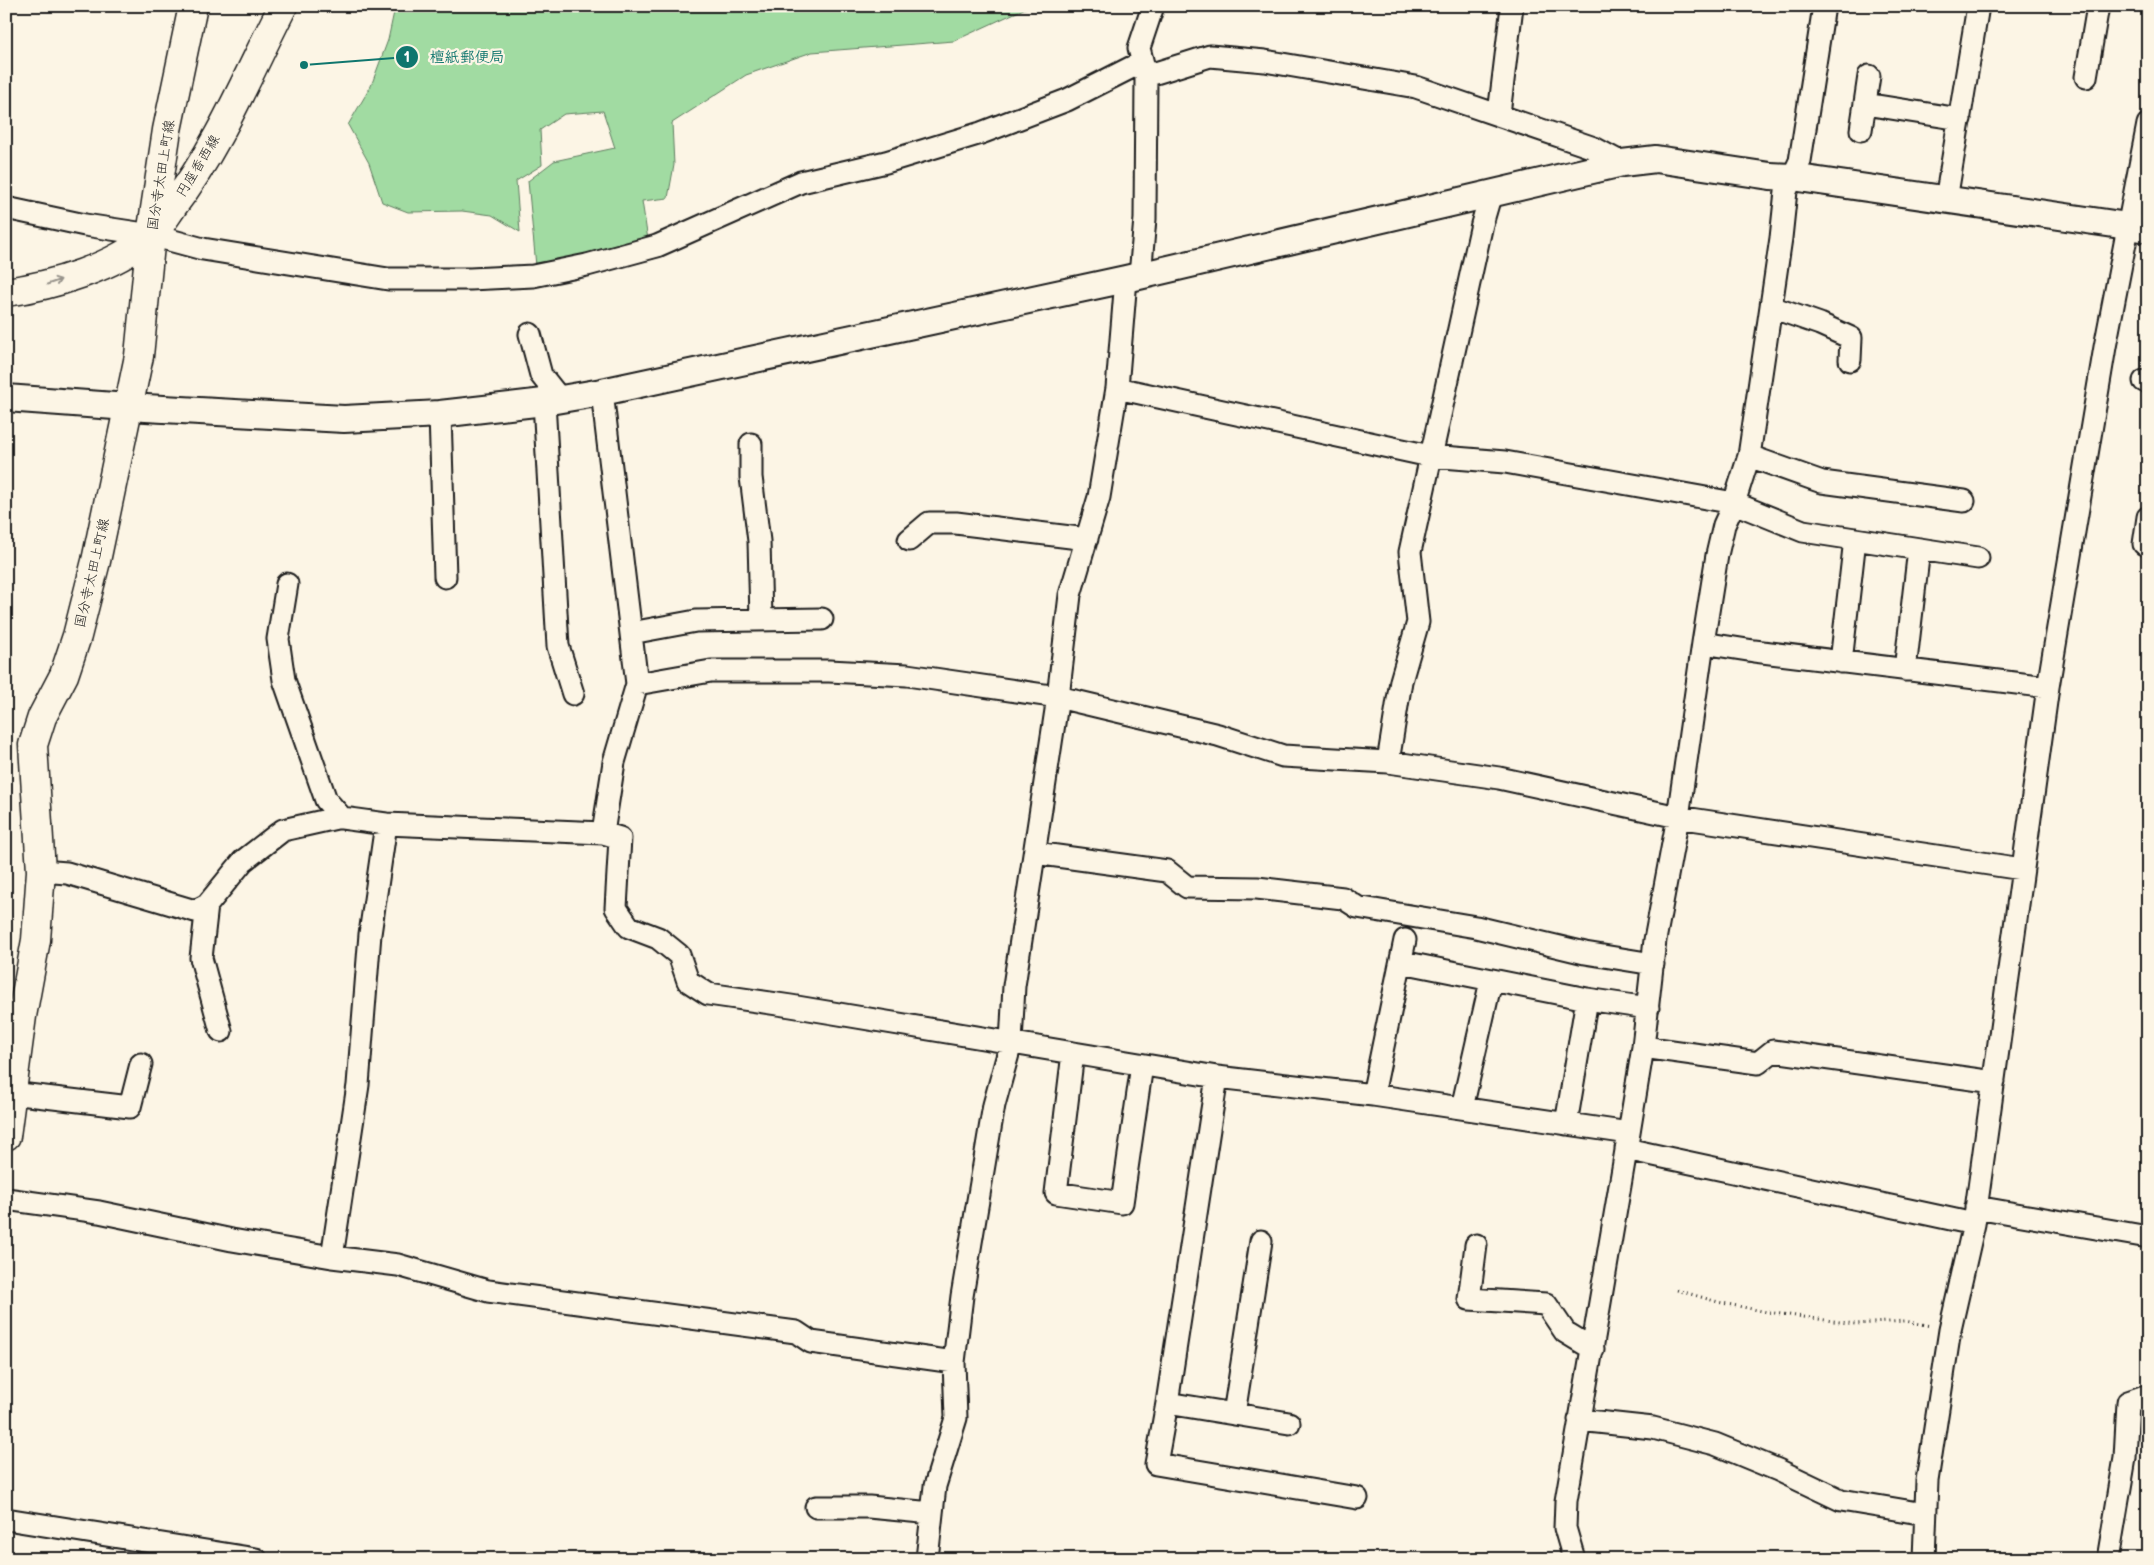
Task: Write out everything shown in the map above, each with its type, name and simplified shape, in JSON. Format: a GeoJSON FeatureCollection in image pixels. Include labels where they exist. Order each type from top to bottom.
{"type":"FeatureCollection","features":[{"type":"Feature","properties":{"kind":"main road","name":"国分寺太田上町線"},"geometry":{"type":"LineString","coordinates":[[6,1136],[11,1093],[36,940],[41,871],[33,745],[42,718],[64,674],[77,636],[96,561],[139,356],[151,235],[167,130],[194,6]]}},
{"type":"Feature","properties":{"kind":"main road","name":"円座香西線"},"geometry":{"type":"LineString","coordinates":[[6,292],[33,289],[89,270],[135,247],[151,235],[190,184],[206,158],[283,6]]}},
{"type":"Feature","properties":{"kind":"street"},"geometry":{"type":"LineString","coordinates":[[927,1559],[935,1486],[956,1418],[954,1362],[962,1296],[994,1105],[1011,1043],[1014,986],[1058,697],[1070,595],[1099,497],[1133,277],[1145,219],[1144,69],[1139,48],[1153,6]]}},
{"type":"Feature","properties":{"kind":"street"},"geometry":{"type":"LineString","coordinates":[[1499,114],[1512,6]]}},
{"type":"Feature","properties":{"kind":"street"},"geometry":{"type":"LineString","coordinates":[[1574,1559],[1564,1528],[1566,1501],[1628,1141],[1643,1046],[1653,964],[1678,817],[1703,643],[1724,525],[1734,503],[1749,456],[1786,191],[1800,161],[1824,6]]}},
{"type":"Feature","properties":{"kind":"street"},"geometry":{"type":"LineString","coordinates":[[1946,200],[1978,6]]}},
{"type":"Feature","properties":{"kind":"street"},"geometry":{"type":"LineString","coordinates":[[2086,77],[2098,6]]}},
{"type":"Feature","properties":{"kind":"street"},"geometry":{"type":"LineString","coordinates":[[6,208],[85,225],[151,235],[203,249],[388,279],[470,279],[533,276],[587,265],[657,246],[801,182],[886,162],[981,133],[1144,69],[1210,56],[1265,61],[1416,87],[1594,148],[1622,163]]}},
{"type":"Feature","properties":{"kind":"street"},"geometry":{"type":"LineString","coordinates":[[1862,130],[1869,76]]}},
{"type":"Feature","properties":{"kind":"street"},"geometry":{"type":"LineString","coordinates":[[1865,104],[1960,119]]}},
{"type":"Feature","properties":{"kind":"street"},"geometry":{"type":"LineString","coordinates":[[1924,1559],[1927,1481],[1950,1330],[1975,1216],[2048,687],[2105,347],[2138,227],[2148,124]]}},
{"type":"Feature","properties":{"kind":"street"},"geometry":{"type":"LineString","coordinates":[[6,398],[128,408],[344,419],[440,414],[552,400],[602,392],[1133,277],[1622,163],[1656,159],[2138,227]]}},
{"type":"Feature","properties":{"kind":"street"},"geometry":{"type":"LineString","coordinates":[[1388,762],[1401,681],[1418,622],[1410,552],[1482,224],[1491,193]]}},
{"type":"Feature","properties":{"kind":"street"},"geometry":{"type":"LineString","coordinates":[[1771,307],[1820,324],[1851,338],[1850,360]]}},
{"type":"Feature","properties":{"kind":"street"},"geometry":{"type":"LineString","coordinates":[[530,334],[541,375],[552,400],[558,646],[573,694]]}},
{"type":"Feature","properties":{"kind":"street"},"geometry":{"type":"LineString","coordinates":[[1117,388],[1430,456],[1505,462],[1734,503],[1803,531],[1978,558]]}},
{"type":"Feature","properties":{"kind":"street"},"geometry":{"type":"LineString","coordinates":[[602,392],[637,684],[614,762],[603,833]]}},
{"type":"Feature","properties":{"kind":"street"},"geometry":{"type":"LineString","coordinates":[[440,414],[445,577]]}},
{"type":"Feature","properties":{"kind":"street"},"geometry":{"type":"LineString","coordinates":[[751,444],[751,477],[760,541],[761,619]]}},
{"type":"Feature","properties":{"kind":"street"},"geometry":{"type":"LineString","coordinates":[[1749,456],[1822,482],[1964,502]]}},
{"type":"Feature","properties":{"kind":"street"},"geometry":{"type":"LineString","coordinates":[[2144,544],[2148,518]]}},
{"type":"Feature","properties":{"kind":"street"},"geometry":{"type":"LineString","coordinates":[[909,540],[930,523],[956,523],[1087,539]]}},
{"type":"Feature","properties":{"kind":"street"},"geometry":{"type":"LineString","coordinates":[[1841,662],[1855,539]]}},
{"type":"Feature","properties":{"kind":"street"},"geometry":{"type":"LineString","coordinates":[[1905,670],[1919,549]]}},
{"type":"Feature","properties":{"kind":"street"},"geometry":{"type":"LineString","coordinates":[[287,584],[278,639],[284,680],[326,800],[341,817]]}},
{"type":"Feature","properties":{"kind":"street"},"geometry":{"type":"LineString","coordinates":[[630,633],[696,620],[822,619]]}},
{"type":"Feature","properties":{"kind":"street"},"geometry":{"type":"LineString","coordinates":[[1703,643],[2048,687]]}},
{"type":"Feature","properties":{"kind":"street"},"geometry":{"type":"LineString","coordinates":[[637,684],[711,670],[830,671],[907,675],[1058,697],[1218,735],[1283,756],[1388,762],[1499,778],[1678,817],[2022,869]]}},
{"type":"Feature","properties":{"kind":"street"},"geometry":{"type":"LineString","coordinates":[[41,871],[67,873],[194,911],[207,905],[243,861],[283,830],[341,817],[386,824],[603,833],[620,838],[616,908],[629,927],[658,938],[678,955],[688,981],[708,994],[791,1006],[1217,1077],[1373,1095],[1566,1124],[1628,1141],[1975,1216],[2148,1237]]}},
{"type":"Feature","properties":{"kind":"street"},"geometry":{"type":"LineString","coordinates":[[332,1257],[358,1085],[370,934],[386,824]]}},
{"type":"Feature","properties":{"kind":"street"},"geometry":{"type":"LineString","coordinates":[[1035,853],[1167,871],[1187,887],[1257,888],[1343,898],[1357,907],[1476,927],[1585,953],[1653,964]]}},
{"type":"Feature","properties":{"kind":"street"},"geometry":{"type":"LineString","coordinates":[[207,905],[201,958],[220,1031]]}},
{"type":"Feature","properties":{"kind":"street"},"geometry":{"type":"LineString","coordinates":[[1373,1095],[1402,962],[1405,940]]}},
{"type":"Feature","properties":{"kind":"street"},"geometry":{"type":"LineString","coordinates":[[1402,962],[1587,999],[1648,1008]]}},
{"type":"Feature","properties":{"kind":"street"},"geometry":{"type":"LineString","coordinates":[[1462,1108],[1491,981]]}},
{"type":"Feature","properties":{"kind":"street"},"geometry":{"type":"LineString","coordinates":[[1566,1124],[1587,999]]}},
{"type":"Feature","properties":{"kind":"street"},"geometry":{"type":"LineString","coordinates":[[1643,1046],[1758,1063],[1773,1051],[1994,1082]]}},
{"type":"Feature","properties":{"kind":"street"},"geometry":{"type":"LineString","coordinates":[[1073,1053],[1056,1193],[1122,1203],[1142,1064]]}},
{"type":"Feature","properties":{"kind":"street"},"geometry":{"type":"LineString","coordinates":[[11,1093],[130,1107],[141,1064]]}},
{"type":"Feature","properties":{"kind":"street"},"geometry":{"type":"LineString","coordinates":[[1217,1077],[1156,1464],[1357,1498]]}},
{"type":"Feature","properties":{"kind":"street"},"geometry":{"type":"LineString","coordinates":[[6,1200],[99,1212],[232,1240],[332,1257],[398,1265],[488,1290],[796,1332],[811,1342],[954,1362]]}},
{"type":"Feature","properties":{"kind":"street"},"geometry":{"type":"LineString","coordinates":[[1234,1414],[1261,1241]]}},
{"type":"Feature","properties":{"kind":"street"},"geometry":{"type":"LineString","coordinates":[[1476,1245],[1469,1299],[1546,1304],[1565,1332],[1593,1349]]}},
{"type":"Feature","properties":{"kind":"street"},"geometry":{"type":"LineString","coordinates":[[2108,1559],[2125,1458],[2128,1402],[2148,1395]]}},
{"type":"Feature","properties":{"kind":"street"},"geometry":{"type":"LineString","coordinates":[[1167,1403],[1289,1422]]}},
{"type":"Feature","properties":{"kind":"street"},"geometry":{"type":"LineString","coordinates":[[1579,1420],[1653,1428],[1715,1444],[1778,1470],[1841,1500],[1926,1514]]}},
{"type":"Feature","properties":{"kind":"street"},"geometry":{"type":"LineString","coordinates":[[816,1507],[869,1507],[932,1513]]}},
{"type":"Feature","properties":{"kind":"street"},"geometry":{"type":"LineString","coordinates":[[6,1519],[256,1559]]}},
{"type":"Feature","properties":{"kind":"path"},"geometry":{"type":"LineString","coordinates":[[1677,1290],[1718,1302],[1767,1312],[1855,1324],[1905,1320],[1950,1330]]}},
{"type":"Feature","properties":{"kind":"green space"},"geometry":{"type":"Polygon","coordinates":[[[402,6],[1030,6],[954,41],[812,52],[746,75],[672,123],[674,165],[668,198],[642,201],[648,240],[536,266],[528,181],[554,161],[615,148],[603,111],[564,114],[540,130],[542,165],[516,181],[520,232],[492,215],[462,211],[408,212],[382,202],[369,163],[348,125],[371,86],[388,40],[394,12],[402,6]]]}},
{"type":"Feature","properties":{"kind":"place","name":"檀紙郵便局"},"geometry":{"type":"Point","coordinates":[304,65]}}]}
